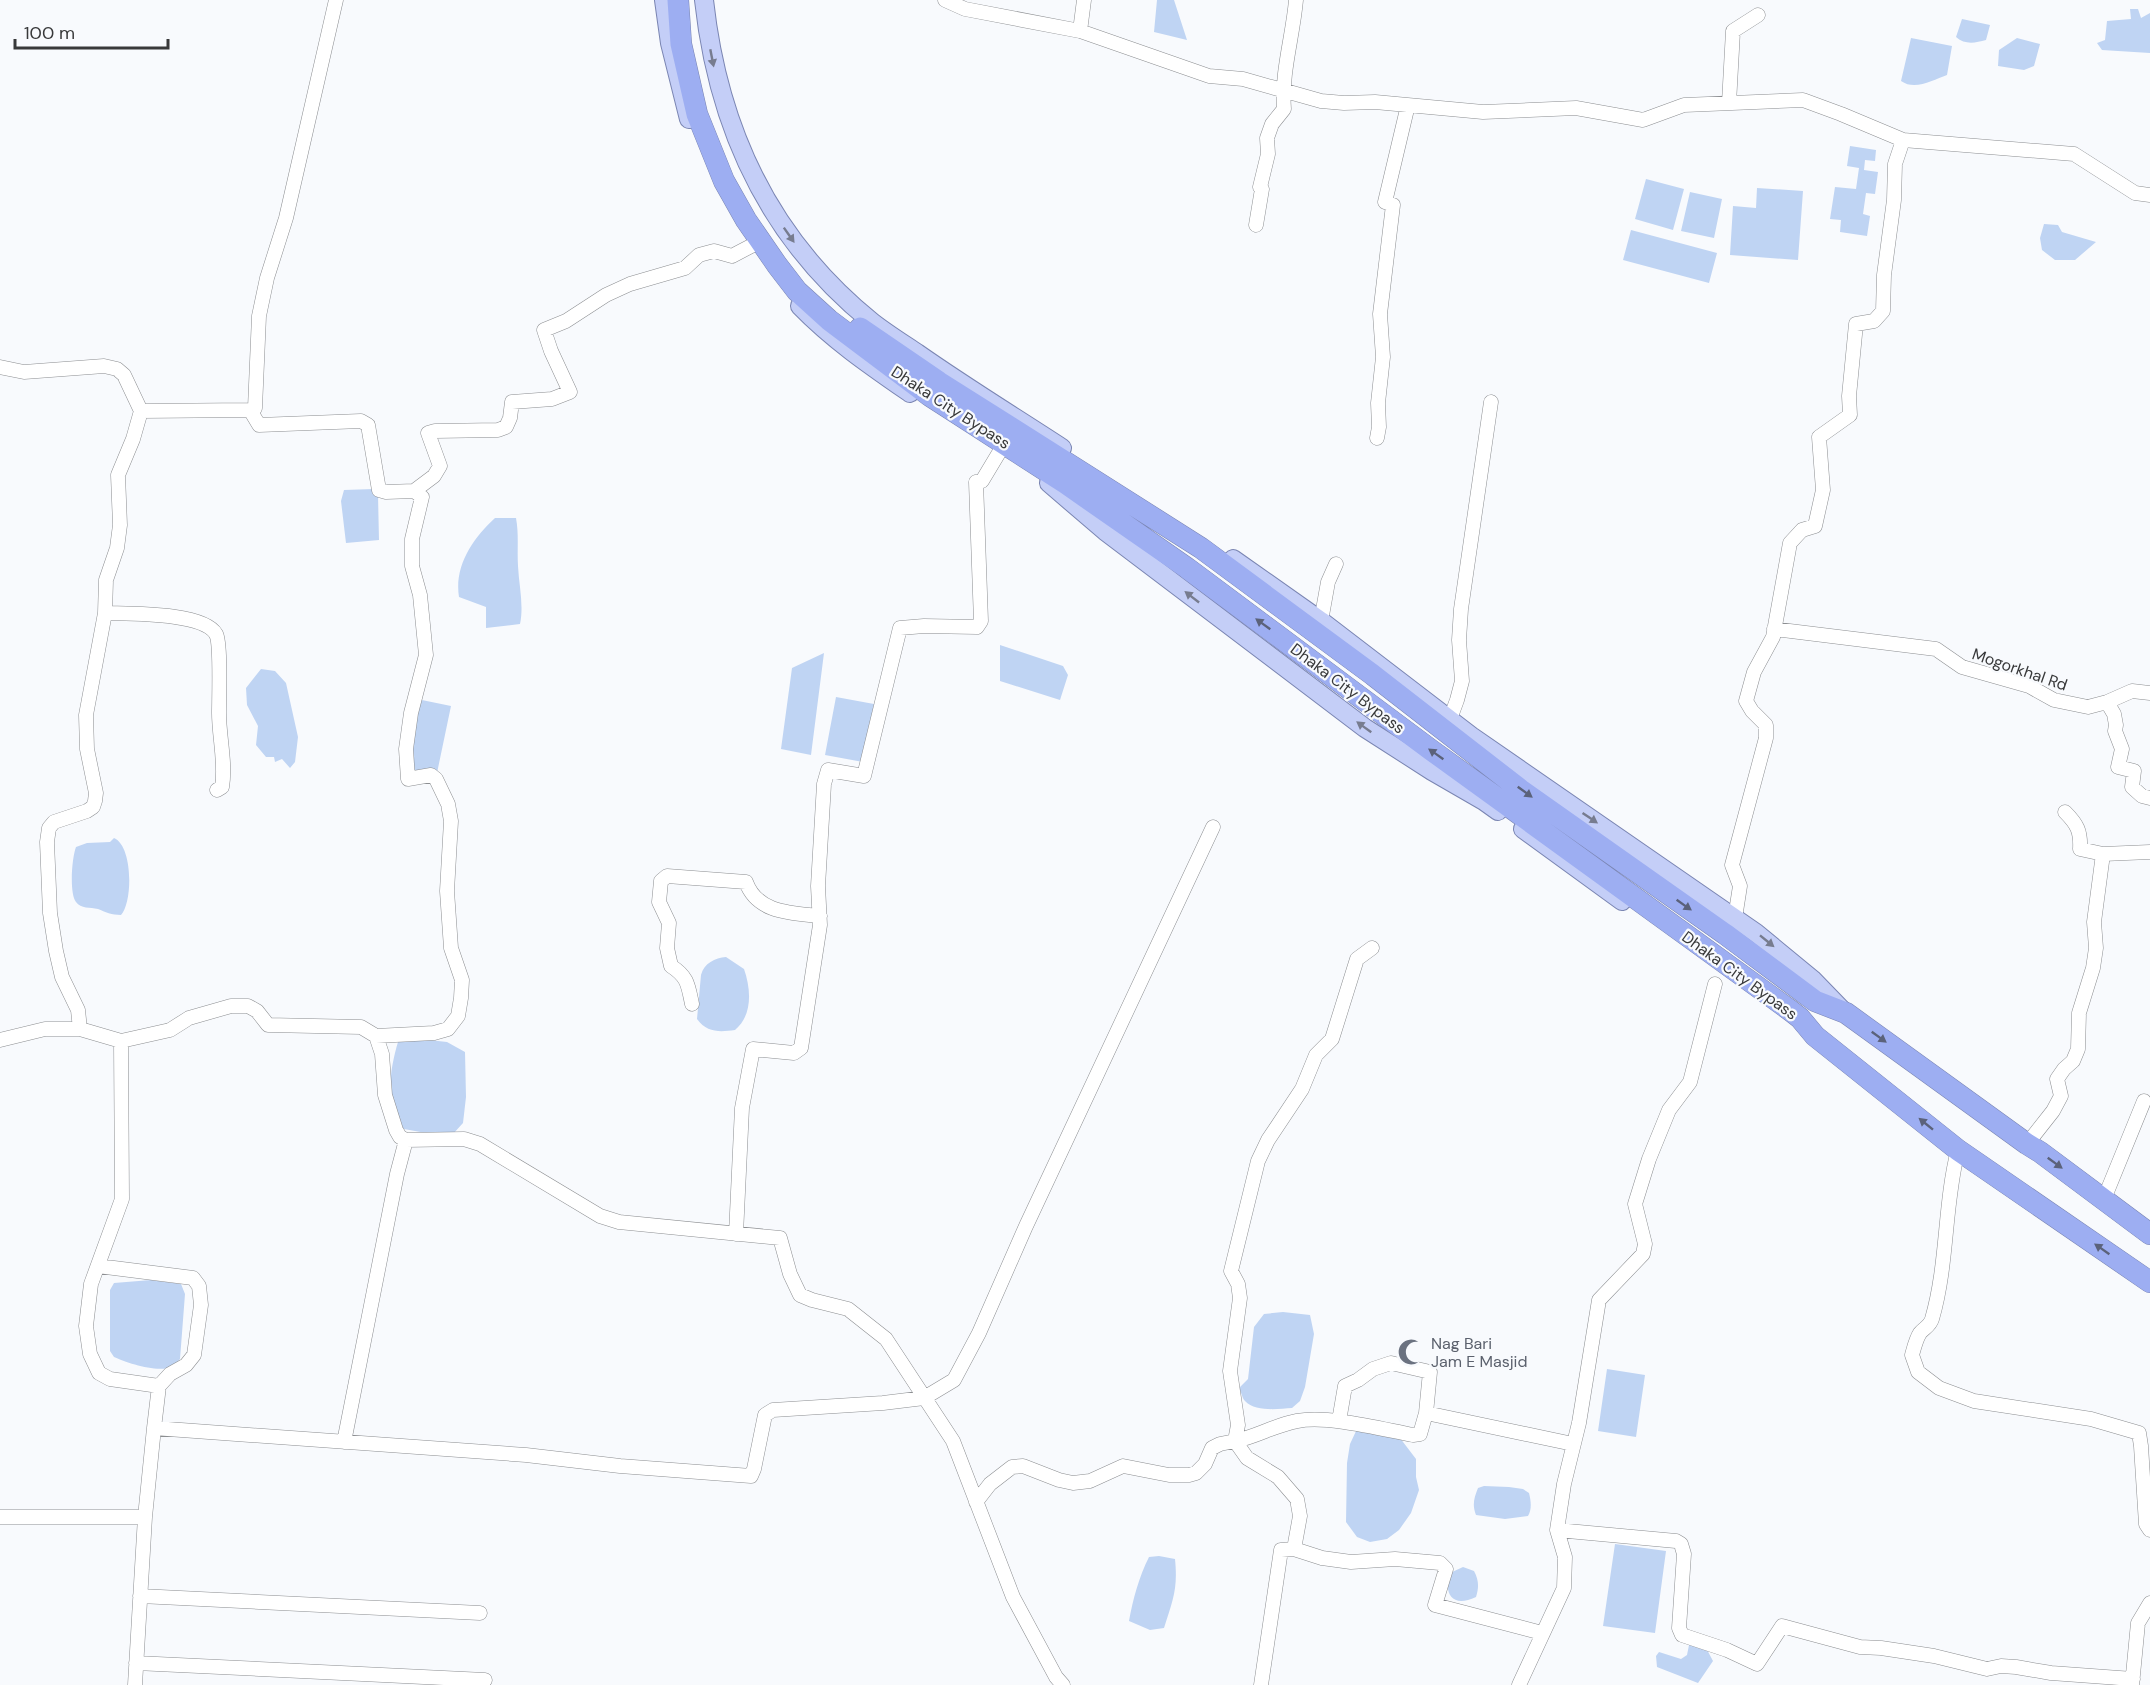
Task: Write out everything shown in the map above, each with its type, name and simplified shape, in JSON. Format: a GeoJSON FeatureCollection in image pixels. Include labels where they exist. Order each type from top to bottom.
{"type":"FeatureCollection","features":[{"type":"Feature","properties":{"kind":"highway","name":"Dhaka City Bypass"},"geometry":{"type":"LineString","coordinates":[[678,0],[681,44],[697,114],[724,181],[746,220],[777,265],[797,291],[829,320],[930,396],[1030,460],[1187,568],[1431,750],[1791,1011],[1811,1032],[1958,1150],[2150,1282]]}},
{"type":"Feature","properties":{"kind":"highway","name":"Dhaka City Bypass"},"geometry":{"type":"LineString","coordinates":[[690,0],[694,42],[709,108],[735,177],[770,235],[806,280],[838,311],[939,382],[1201,549],[1373,675],[1521,790],[1725,934],[1815,1001],[1846,1013],[2150,1234]]}},
{"type":"Feature","properties":{"kind":"main road"},"geometry":{"type":"LineString","coordinates":[[664,0],[670,43],[688,119],[715,185],[753,245],[790,296],[822,328],[926,405],[1061,492],[1114,537],[1365,728],[1431,771],[1484,801],[1579,871],[1811,1032]]}},
{"type":"Feature","properties":{"kind":"main road"},"geometry":{"type":"LineString","coordinates":[[704,0],[716,80],[736,141],[748,168],[767,203],[797,247],[847,300],[872,322],[944,372],[1205,540],[1321,621],[1450,719],[1735,918],[1789,959],[1846,1013]]}},
{"type":"Feature","properties":{"kind":"street"},"geometry":{"type":"LineString","coordinates":[[141,411],[250,410],[255,408],[259,316],[286,218],[336,0]]}},
{"type":"Feature","properties":{"kind":"street"},"geometry":{"type":"LineString","coordinates":[[945,0],[965,9],[1080,31],[1209,76],[1243,79],[1322,101],[1375,102],[1483,112],[1576,108],[1643,120],[1684,105],[1803,100],[1903,140],[2074,154],[2135,193],[2150,195]]}},
{"type":"Feature","properties":{"kind":"street"},"geometry":{"type":"LineString","coordinates":[[1080,31],[1084,0]]}},
{"type":"Feature","properties":{"kind":"street"},"geometry":{"type":"LineString","coordinates":[[1256,225],[1262,189],[1260,187],[1268,154],[1267,138],[1272,124],[1284,109],[1282,90],[1296,0]]}},
{"type":"Feature","properties":{"kind":"street"},"geometry":{"type":"LineString","coordinates":[[1729,103],[1733,32],[1758,15]]}},
{"type":"Feature","properties":{"kind":"street"},"geometry":{"type":"LineString","coordinates":[[1377,438],[1383,357],[1380,314],[1393,205],[1385,202],[1408,105]]}},
{"type":"Feature","properties":{"kind":"street"},"geometry":{"type":"LineString","coordinates":[[1735,918],[1740,886],[1732,865],[1767,738],[1766,724],[1752,711],[1746,701],[1754,672],[1773,637],[1790,543],[1802,530],[1815,526],[1823,490],[1819,437],[1850,415],[1849,396],[1856,324],[1874,321],[1884,311],[1884,275],[1894,200],[1895,164],[1903,140]]}},
{"type":"Feature","properties":{"kind":"street"},"geometry":{"type":"LineString","coordinates":[[250,410],[259,425],[361,421],[368,425],[379,490],[386,492],[414,490],[434,476],[440,466],[428,433],[498,430],[506,427],[512,402],[552,399],[570,392],[544,330],[566,321],[606,295],[630,284],[685,268],[699,255],[714,251],[732,256],[753,245]]}},
{"type":"Feature","properties":{"kind":"street"},"geometry":{"type":"LineString","coordinates":[[0,367],[24,372],[104,366],[117,369],[124,375],[141,411],[133,439],[118,475],[120,525],[117,548],[106,580],[105,614],[86,715],[87,749],[96,793],[95,801],[93,807],[87,811],[54,822],[47,842],[50,913],[56,951],[62,977],[78,1011],[80,1029]]}},
{"type":"Feature","properties":{"kind":"street"},"geometry":{"type":"LineString","coordinates":[[1450,719],[1462,681],[1459,640],[1461,609],[1491,402]]}},
{"type":"Feature","properties":{"kind":"street"},"geometry":{"type":"LineString","coordinates":[[736,1234],[742,1108],[753,1049],[794,1053],[801,1048],[819,916],[818,886],[824,784],[828,770],[864,776],[900,628],[977,627],[981,621],[976,482],[982,481],[1000,451]]}},
{"type":"Feature","properties":{"kind":"street"},"geometry":{"type":"LineString","coordinates":[[0,1040],[45,1029],[80,1029],[121,1041],[170,1030],[189,1018],[231,1006],[248,1006],[257,1011],[268,1025],[361,1027],[376,1036],[434,1033],[448,1029],[458,1016],[462,980],[451,948],[447,891],[451,821],[447,804],[436,779],[431,775],[408,779],[406,750],[411,713],[426,656],[420,596],[412,566],[412,539],[422,497],[414,490]]}},
{"type":"Feature","properties":{"kind":"street"},"geometry":{"type":"LineString","coordinates":[[1321,621],[1328,582],[1336,564]]}},
{"type":"Feature","properties":{"kind":"street"},"geometry":{"type":"LineString","coordinates":[[105,614],[180,617],[208,626],[217,635],[220,652],[219,730],[224,777],[222,787],[217,790]]}},
{"type":"Feature","properties":{"kind":"street","name":"Mogorkhal Rd"},"geometry":{"type":"LineString","coordinates":[[1774,629],[1936,649],[1962,668],[2029,686],[2054,700],[2088,707],[2132,691],[2150,693]]}},
{"type":"Feature","properties":{"kind":"street"},"geometry":{"type":"LineString","coordinates":[[2107,702],[2114,714],[2115,731],[2122,749],[2118,767],[2134,771],[2132,787],[2142,796],[2150,798]]}},
{"type":"Feature","properties":{"kind":"street"},"geometry":{"type":"LineString","coordinates":[[2064,812],[2078,825],[2081,837],[2080,849],[2103,854],[2150,852]]}},
{"type":"Feature","properties":{"kind":"street"},"geometry":{"type":"LineString","coordinates":[[154,1428],[526,1455],[620,1466],[751,1476],[765,1415],[773,1410],[884,1403],[924,1398],[954,1380],[979,1333],[1026,1226],[1213,827]]}},
{"type":"Feature","properties":{"kind":"street"},"geometry":{"type":"LineString","coordinates":[[2026,1144],[2053,1112],[2061,1096],[2057,1079],[2073,1061],[2078,1049],[2079,1012],[2093,968],[2096,948],[2094,922],[2103,854]]}},
{"type":"Feature","properties":{"kind":"street"},"geometry":{"type":"LineString","coordinates":[[692,1004],[688,983],[683,974],[671,966],[667,948],[669,923],[658,902],[661,881],[667,876],[746,882],[759,902],[782,910],[819,916]]}},
{"type":"Feature","properties":{"kind":"street"},"geometry":{"type":"LineString","coordinates":[[1294,1549],[1300,1516],[1297,1499],[1278,1477],[1247,1458],[1235,1440],[1238,1425],[1230,1371],[1240,1299],[1238,1284],[1231,1271],[1258,1161],[1268,1140],[1302,1089],[1316,1055],[1332,1039],[1357,959],[1372,948]]}},
{"type":"Feature","properties":{"kind":"street"},"geometry":{"type":"LineString","coordinates":[[1519,1685],[1564,1588],[1565,1557],[1557,1530],[1564,1484],[1579,1423],[1599,1300],[1643,1254],[1645,1244],[1635,1204],[1649,1160],[1669,1110],[1690,1082],[1715,984]]}},
{"type":"Feature","properties":{"kind":"street"},"geometry":{"type":"LineString","coordinates":[[376,1036],[382,1054],[385,1095],[400,1137],[406,1140],[464,1139],[480,1144],[600,1216],[619,1222],[780,1238],[790,1274],[800,1295],[848,1309],[886,1339],[953,1442],[1012,1598],[1056,1677],[1063,1685]]}},
{"type":"Feature","properties":{"kind":"street"},"geometry":{"type":"LineString","coordinates":[[121,1041],[122,1199],[92,1284],[86,1326],[90,1354],[99,1373],[110,1379],[159,1386]]}},
{"type":"Feature","properties":{"kind":"street"},"geometry":{"type":"LineString","coordinates":[[2104,1199],[2144,1101]]}},
{"type":"Feature","properties":{"kind":"street"},"geometry":{"type":"LineString","coordinates":[[344,1442],[406,1140]]}},
{"type":"Feature","properties":{"kind":"street"},"geometry":{"type":"LineString","coordinates":[[1958,1150],[1937,1298],[1931,1323],[1920,1333],[1912,1355],[1918,1372],[1939,1388],[1974,1401],[2091,1419],[2139,1433],[2145,1524],[2150,1530]]}},
{"type":"Feature","properties":{"kind":"street"},"geometry":{"type":"LineString","coordinates":[[98,1266],[193,1278],[199,1286],[201,1305],[194,1355],[186,1365],[170,1374],[159,1386],[145,1517],[135,1685]]}},
{"type":"Feature","properties":{"kind":"street"},"geometry":{"type":"LineString","coordinates":[[976,1502],[990,1484],[1012,1467],[1023,1466],[1073,1483],[1090,1481],[1123,1466],[1169,1475],[1197,1473],[1205,1464],[1212,1448],[1235,1440],[1247,1439],[1261,1432],[1298,1421],[1339,1421],[1413,1436],[1420,1434],[1426,1413],[1430,1372],[1390,1363],[1373,1369],[1345,1386],[1339,1421]]}},
{"type":"Feature","properties":{"kind":"street"},"geometry":{"type":"LineString","coordinates":[[1426,1413],[1573,1444]]}},
{"type":"Feature","properties":{"kind":"street"},"geometry":{"type":"LineString","coordinates":[[0,1517],[145,1517]]}},
{"type":"Feature","properties":{"kind":"street"},"geometry":{"type":"LineString","coordinates":[[1557,1530],[1682,1544],[1684,1554],[1679,1628],[1682,1635],[1727,1650],[1757,1664],[1782,1626],[1860,1647],[1934,1656],[1987,1669],[2001,1666],[2016,1667],[2132,1682],[2144,1646],[2138,1623],[2150,1603]]}},
{"type":"Feature","properties":{"kind":"street"},"geometry":{"type":"LineString","coordinates":[[1261,1685],[1281,1550],[1294,1549],[1322,1558],[1351,1562],[1395,1559],[1440,1563],[1446,1569],[1435,1605],[1542,1633]]}},
{"type":"Feature","properties":{"kind":"street"},"geometry":{"type":"LineString","coordinates":[[140,1596],[480,1612]]}},
{"type":"Feature","properties":{"kind":"street"},"geometry":{"type":"LineString","coordinates":[[136,1663],[484,1680]]}},
{"type":"Feature","properties":{"kind":"water"},"geometry":{"type":"Polygon","coordinates":[[[1157,0],[1174,0],[1187,40],[1154,32],[1157,0]]]}},
{"type":"Feature","properties":{"kind":"water"},"geometry":{"type":"Polygon","coordinates":[[[2130,9],[2138,9],[2141,18],[2150,13],[2150,53],[2102,50],[2097,43],[2105,40],[2107,21],[2131,19],[2130,9]]]}},
{"type":"Feature","properties":{"kind":"water"},"geometry":{"type":"Polygon","coordinates":[[[1962,19],[1990,25],[1986,40],[1967,42],[1959,40],[1956,37],[1962,19]]]}},
{"type":"Feature","properties":{"kind":"water"},"geometry":{"type":"Polygon","coordinates":[[[1911,38],[1952,46],[1947,75],[1918,85],[1901,81],[1911,38]]]}},
{"type":"Feature","properties":{"kind":"water"},"geometry":{"type":"Polygon","coordinates":[[[2017,38],[2040,44],[2034,66],[2024,70],[1998,66],[1999,50],[2017,38]]]}},
{"type":"Feature","properties":{"kind":"water"},"geometry":{"type":"Polygon","coordinates":[[[1850,146],[1876,150],[1875,161],[1865,160],[1864,170],[1878,172],[1875,194],[1866,193],[1863,214],[1870,216],[1867,236],[1840,232],[1841,220],[1830,219],[1835,187],[1856,189],[1859,168],[1847,166],[1850,146]]]}},
{"type":"Feature","properties":{"kind":"water"},"geometry":{"type":"Polygon","coordinates":[[[1646,179],[1684,189],[1673,230],[1635,219],[1646,179]]]}},
{"type":"Feature","properties":{"kind":"water"},"geometry":{"type":"Polygon","coordinates":[[[1757,188],[1803,191],[1798,260],[1730,255],[1733,206],[1756,208],[1757,188]]]}},
{"type":"Feature","properties":{"kind":"water"},"geometry":{"type":"Polygon","coordinates":[[[1690,192],[1722,199],[1714,238],[1681,231],[1690,192]]]}},
{"type":"Feature","properties":{"kind":"water"},"geometry":{"type":"Polygon","coordinates":[[[2044,224],[2058,225],[2062,232],[2096,242],[2075,260],[2055,260],[2042,250],[2040,238],[2044,224]]]}},
{"type":"Feature","properties":{"kind":"water"},"geometry":{"type":"Polygon","coordinates":[[[1631,230],[1717,253],[1709,283],[1623,260],[1631,230]]]}},
{"type":"Feature","properties":{"kind":"water"},"geometry":{"type":"Polygon","coordinates":[[[374,489],[378,495],[379,540],[346,543],[341,501],[344,490],[374,489]]]}},
{"type":"Feature","properties":{"kind":"water"},"geometry":{"type":"Polygon","coordinates":[[[495,518],[516,518],[521,617],[520,624],[486,628],[486,607],[459,597],[458,586],[459,574],[467,553],[479,534],[495,518]]]}},
{"type":"Feature","properties":{"kind":"water"},"geometry":{"type":"Polygon","coordinates":[[[1000,645],[1063,666],[1068,675],[1060,700],[1000,681],[1000,645]]]}},
{"type":"Feature","properties":{"kind":"water"},"geometry":{"type":"Polygon","coordinates":[[[824,653],[811,755],[781,749],[792,668],[824,653]]]}},
{"type":"Feature","properties":{"kind":"water"},"geometry":{"type":"Polygon","coordinates":[[[261,669],[275,671],[286,683],[298,737],[295,762],[290,768],[282,759],[275,762],[274,757],[266,757],[256,745],[258,726],[247,705],[246,688],[261,669]]]}},
{"type":"Feature","properties":{"kind":"water"},"geometry":{"type":"Polygon","coordinates":[[[836,697],[874,704],[863,762],[825,755],[836,697]]]}},
{"type":"Feature","properties":{"kind":"water"},"geometry":{"type":"Polygon","coordinates":[[[417,699],[451,706],[437,773],[413,774],[409,751],[417,699]]]}},
{"type":"Feature","properties":{"kind":"water"},"geometry":{"type":"Polygon","coordinates":[[[114,838],[120,843],[128,862],[128,899],[121,915],[80,906],[72,891],[72,866],[76,847],[87,843],[110,842],[114,838]]]}},
{"type":"Feature","properties":{"kind":"water"},"geometry":{"type":"Polygon","coordinates":[[[726,957],[744,969],[749,1001],[741,1024],[735,1030],[724,1031],[709,1029],[697,1019],[701,975],[710,962],[726,957]]]}},
{"type":"Feature","properties":{"kind":"water"},"geometry":{"type":"Polygon","coordinates":[[[420,1039],[447,1042],[465,1052],[466,1097],[463,1123],[453,1134],[404,1129],[394,1113],[390,1087],[398,1042],[420,1039]]]}},
{"type":"Feature","properties":{"kind":"water"},"geometry":{"type":"Polygon","coordinates":[[[151,1280],[181,1284],[185,1294],[180,1359],[173,1366],[160,1369],[135,1365],[114,1357],[110,1351],[110,1290],[114,1283],[151,1280]]]}},
{"type":"Feature","properties":{"kind":"water"},"geometry":{"type":"Polygon","coordinates":[[[1283,1312],[1310,1315],[1314,1334],[1305,1387],[1300,1401],[1292,1408],[1255,1407],[1245,1401],[1239,1388],[1248,1379],[1254,1327],[1264,1314],[1283,1312]]]}},
{"type":"Feature","properties":{"kind":"water"},"geometry":{"type":"Polygon","coordinates":[[[1607,1369],[1645,1375],[1636,1437],[1598,1431],[1607,1369]]]}},
{"type":"Feature","properties":{"kind":"water"},"geometry":{"type":"Polygon","coordinates":[[[1357,1429],[1400,1438],[1416,1459],[1419,1490],[1411,1513],[1399,1530],[1387,1539],[1370,1542],[1357,1537],[1346,1522],[1347,1463],[1350,1444],[1357,1429]]]}},
{"type":"Feature","properties":{"kind":"water"},"geometry":{"type":"Polygon","coordinates":[[[1484,1486],[1523,1489],[1529,1493],[1531,1505],[1528,1516],[1505,1519],[1476,1515],[1475,1495],[1478,1488],[1484,1486]]]}},
{"type":"Feature","properties":{"kind":"water"},"geometry":{"type":"Polygon","coordinates":[[[1615,1544],[1666,1551],[1655,1633],[1603,1626],[1615,1544]]]}},
{"type":"Feature","properties":{"kind":"water"},"geometry":{"type":"Polygon","coordinates":[[[1149,1557],[1175,1559],[1175,1587],[1164,1628],[1150,1630],[1129,1621],[1145,1565],[1149,1557]]]}},
{"type":"Feature","properties":{"kind":"water"},"geometry":{"type":"Polygon","coordinates":[[[1463,1567],[1474,1571],[1478,1587],[1476,1597],[1461,1601],[1456,1600],[1449,1593],[1448,1581],[1450,1573],[1463,1567]]]}},
{"type":"Feature","properties":{"kind":"water"},"geometry":{"type":"Polygon","coordinates":[[[1689,1645],[1705,1646],[1713,1661],[1698,1683],[1657,1667],[1656,1656],[1659,1652],[1681,1659],[1687,1655],[1689,1645]]]}},
{"type":"Feature","properties":{"kind":"place","name":"Nag Bari Jam E Masjid"},"geometry":{"type":"Point","coordinates":[1411,1352]}}]}
